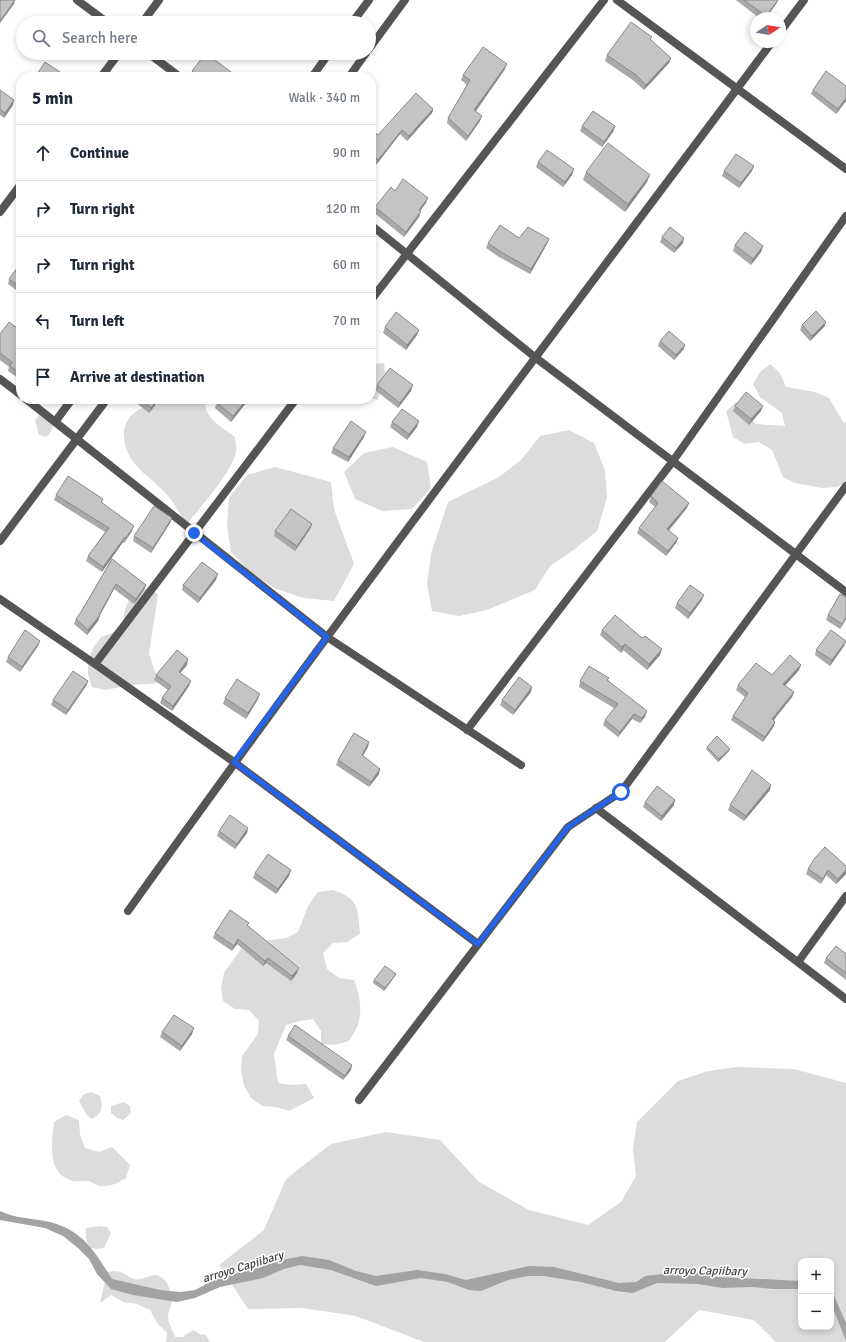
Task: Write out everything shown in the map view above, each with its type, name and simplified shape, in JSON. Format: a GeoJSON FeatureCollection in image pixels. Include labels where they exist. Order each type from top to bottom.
{"type":"FeatureCollection","features":[{"type":"Feature","properties":{"kind":"street"},"geometry":{"type":"LineString","coordinates":[[77,0],[99,16]]}},
{"type":"Feature","properties":{"kind":"street"},"geometry":{"type":"LineString","coordinates":[[147,16],[159,0]]}},
{"type":"Feature","properties":{"kind":"street"},"geometry":{"type":"LineString","coordinates":[[357,16],[369,0]]}},
{"type":"Feature","properties":{"kind":"street"},"geometry":{"type":"LineString","coordinates":[[376,39],[405,0]]}},
{"type":"Feature","properties":{"kind":"street"},"geometry":{"type":"LineString","coordinates":[[376,293],[604,0]]}},
{"type":"Feature","properties":{"kind":"street"},"geometry":{"type":"LineString","coordinates":[[617,0],[846,170]]}},
{"type":"Feature","properties":{"kind":"street"},"geometry":{"type":"LineString","coordinates":[[786,24],[804,0]]}},
{"type":"Feature","properties":{"kind":"street"},"geometry":{"type":"LineString","coordinates":[[128,911],[234,762],[768,48]]}},
{"type":"Feature","properties":{"kind":"street"},"geometry":{"type":"LineString","coordinates":[[105,72],[114,60]]}},
{"type":"Feature","properties":{"kind":"street"},"geometry":{"type":"LineString","coordinates":[[157,60],[173,72]]}},
{"type":"Feature","properties":{"kind":"street"},"geometry":{"type":"LineString","coordinates":[[316,72],[325,60]]}},
{"type":"Feature","properties":{"kind":"street"},"geometry":{"type":"LineString","coordinates":[[353,72],[361,60]]}},
{"type":"Feature","properties":{"kind":"street"},"geometry":{"type":"LineString","coordinates":[[0,212],[16,191]]}},
{"type":"Feature","properties":{"kind":"street"},"geometry":{"type":"LineString","coordinates":[[467,730],[673,461],[846,216]]}},
{"type":"Feature","properties":{"kind":"street"},"geometry":{"type":"LineString","coordinates":[[376,229],[536,358],[846,592]]}},
{"type":"Feature","properties":{"kind":"street"},"geometry":{"type":"LineString","coordinates":[[0,379],[16,391]]}},
{"type":"Feature","properties":{"kind":"street"},"geometry":{"type":"LineString","coordinates":[[32,404],[327,637],[520,766]]}},
{"type":"Feature","properties":{"kind":"street"},"geometry":{"type":"LineString","coordinates":[[55,422],[68,404]]}},
{"type":"Feature","properties":{"kind":"street"},"geometry":{"type":"LineString","coordinates":[[0,541],[103,404]]}},
{"type":"Feature","properties":{"kind":"street"},"geometry":{"type":"LineString","coordinates":[[95,664],[292,404]]}},
{"type":"Feature","properties":{"kind":"street"},"geometry":{"type":"LineString","coordinates":[[359,1100],[568,827],[621,792],[846,486]]}},
{"type":"Feature","properties":{"kind":"street"},"geometry":{"type":"LineString","coordinates":[[0,600],[95,664],[234,762],[478,944]]}},
{"type":"Feature","properties":{"kind":"street"},"geometry":{"type":"LineString","coordinates":[[596,808],[846,999]]}},
{"type":"Feature","properties":{"kind":"street"},"geometry":{"type":"LineString","coordinates":[[798,962],[846,896]]}},
{"type":"Feature","properties":{"kind":"shaded area"},"geometry":{"type":"Polygon","coordinates":[[[384,363],[386,378],[377,400],[376,400],[376,364],[384,363]]]}},
{"type":"Feature","properties":{"kind":"shaded area"},"geometry":{"type":"Polygon","coordinates":[[[770,364],[780,373],[786,387],[815,392],[829,398],[844,423],[846,422],[846,482],[837,487],[822,488],[795,483],[783,477],[772,450],[759,442],[745,444],[733,437],[726,411],[736,402],[756,424],[785,426],[782,413],[760,397],[753,384],[760,372],[770,364]]]}},
{"type":"Feature","properties":{"kind":"shaded area"},"geometry":{"type":"Polygon","coordinates":[[[158,404],[205,404],[210,417],[235,437],[236,452],[233,461],[215,490],[187,524],[168,496],[134,462],[125,446],[124,431],[126,424],[130,417],[144,408],[158,404]]]}},
{"type":"Feature","properties":{"kind":"shaded area"},"geometry":{"type":"Polygon","coordinates":[[[40,414],[53,419],[52,429],[46,437],[39,435],[35,420],[40,414]]]}},
{"type":"Feature","properties":{"kind":"shaded area"},"geometry":{"type":"Polygon","coordinates":[[[569,430],[594,443],[605,470],[607,498],[597,531],[575,549],[550,566],[535,590],[487,610],[459,616],[432,611],[427,584],[431,554],[448,502],[499,477],[521,460],[540,436],[569,430]]]}},
{"type":"Feature","properties":{"kind":"shaded area"},"geometry":{"type":"Polygon","coordinates":[[[393,447],[427,462],[431,488],[412,509],[382,511],[355,499],[344,472],[364,453],[393,447]]]}},
{"type":"Feature","properties":{"kind":"shaded area"},"geometry":{"type":"Polygon","coordinates":[[[275,467],[331,482],[334,509],[354,564],[334,601],[304,598],[276,589],[252,574],[231,552],[227,526],[229,498],[247,475],[275,467]]]}},
{"type":"Feature","properties":{"kind":"shaded area"},"geometry":{"type":"Polygon","coordinates":[[[144,588],[158,594],[149,654],[161,683],[131,685],[105,690],[92,687],[88,674],[88,661],[93,648],[101,637],[115,632],[123,622],[125,609],[131,595],[144,588]]]}},
{"type":"Feature","properties":{"kind":"shaded area"},"geometry":{"type":"Polygon","coordinates":[[[333,890],[348,897],[356,905],[360,933],[348,942],[333,943],[323,953],[327,969],[339,978],[354,980],[360,1004],[359,1021],[349,1041],[335,1045],[321,1044],[321,1031],[313,1019],[286,1025],[274,1054],[278,1083],[292,1085],[306,1084],[314,1098],[289,1111],[276,1107],[262,1106],[251,1098],[244,1086],[241,1070],[242,1056],[258,1034],[259,1021],[249,1010],[235,1009],[223,1001],[221,988],[224,973],[241,949],[256,942],[286,938],[298,932],[308,906],[318,892],[333,890]]]}},
{"type":"Feature","properties":{"kind":"shaded area"},"geometry":{"type":"Polygon","coordinates":[[[737,1067],[794,1069],[846,1083],[846,1342],[776,1342],[754,1320],[699,1310],[665,1342],[424,1342],[356,1316],[302,1308],[248,1309],[219,1265],[264,1230],[286,1179],[331,1144],[386,1132],[440,1140],[479,1182],[529,1210],[588,1225],[621,1202],[636,1176],[633,1149],[637,1122],[678,1081],[708,1071],[737,1067]]]}},
{"type":"Feature","properties":{"kind":"shaded area"},"geometry":{"type":"Polygon","coordinates":[[[91,1092],[100,1096],[102,1107],[100,1113],[91,1119],[86,1114],[79,1101],[84,1094],[91,1092]]]}},
{"type":"Feature","properties":{"kind":"shaded area"},"geometry":{"type":"Polygon","coordinates":[[[124,1102],[130,1106],[131,1113],[123,1120],[117,1118],[111,1113],[111,1106],[124,1102]]]}},
{"type":"Feature","properties":{"kind":"shaded area"},"geometry":{"type":"Polygon","coordinates":[[[66,1115],[79,1120],[80,1134],[85,1148],[99,1152],[112,1147],[130,1165],[126,1178],[111,1185],[100,1186],[88,1181],[73,1181],[64,1177],[58,1172],[53,1157],[52,1148],[54,1122],[66,1115]]]}},
{"type":"Feature","properties":{"kind":"shaded area"},"geometry":{"type":"Polygon","coordinates":[[[0,1211],[16,1216],[57,1224],[68,1229],[85,1242],[99,1259],[112,1279],[160,1290],[180,1292],[195,1290],[216,1279],[282,1260],[302,1256],[329,1260],[356,1271],[376,1276],[417,1270],[445,1274],[466,1280],[529,1266],[554,1267],[619,1283],[636,1282],[645,1276],[689,1272],[718,1277],[798,1281],[798,1289],[752,1287],[723,1288],[698,1284],[657,1283],[633,1293],[616,1291],[581,1282],[544,1276],[528,1276],[508,1280],[481,1291],[469,1290],[448,1282],[421,1278],[376,1286],[331,1270],[300,1265],[284,1269],[263,1278],[220,1287],[195,1298],[177,1302],[133,1295],[111,1289],[97,1274],[89,1259],[63,1236],[45,1228],[0,1220],[0,1211]]]}},
{"type":"Feature","properties":{"kind":"shaded area"},"geometry":{"type":"Polygon","coordinates":[[[100,1226],[107,1227],[111,1233],[104,1248],[90,1248],[86,1238],[86,1228],[100,1226]]]}},
{"type":"Feature","properties":{"kind":"shaded area"},"geometry":{"type":"Polygon","coordinates":[[[107,1272],[121,1272],[131,1278],[137,1279],[155,1275],[162,1278],[168,1285],[171,1293],[172,1301],[168,1313],[168,1319],[175,1337],[183,1337],[194,1330],[199,1334],[206,1335],[210,1342],[166,1342],[167,1333],[157,1323],[150,1310],[137,1304],[123,1302],[111,1295],[100,1303],[107,1272]]]}},
{"type":"Feature","properties":{"kind":"shaded area"},"geometry":{"type":"Polygon","coordinates":[[[834,1296],[846,1323],[846,1341],[834,1311],[834,1296]]]}},
{"type":"Feature","properties":{"kind":"building"},"geometry":{"type":"Polygon","coordinates":[[[0,0],[15,0],[0,21],[0,0]]]}},
{"type":"Feature","properties":{"kind":"building"},"geometry":{"type":"Polygon","coordinates":[[[744,0],[778,0],[769,12],[760,12],[744,0]]]}},
{"type":"Feature","properties":{"kind":"building"},"geometry":{"type":"Polygon","coordinates":[[[631,22],[652,37],[650,39],[671,58],[646,85],[636,75],[607,55],[631,22]]]}},
{"type":"Feature","properties":{"kind":"building"},"geometry":{"type":"Polygon","coordinates":[[[483,47],[507,64],[474,110],[482,116],[468,136],[448,118],[470,80],[463,75],[483,47]]]}},
{"type":"Feature","properties":{"kind":"building"},"geometry":{"type":"Polygon","coordinates":[[[201,60],[215,60],[231,72],[193,72],[192,71],[201,60]]]}},
{"type":"Feature","properties":{"kind":"building"},"geometry":{"type":"Polygon","coordinates":[[[45,62],[60,72],[38,72],[45,62]]]}},
{"type":"Feature","properties":{"kind":"building"},"geometry":{"type":"Polygon","coordinates":[[[826,71],[846,86],[846,98],[838,109],[813,90],[826,71]]]}},
{"type":"Feature","properties":{"kind":"building"},"geometry":{"type":"Polygon","coordinates":[[[0,90],[14,100],[5,113],[0,109],[0,90]]]}},
{"type":"Feature","properties":{"kind":"building"},"geometry":{"type":"Polygon","coordinates":[[[416,93],[433,109],[409,136],[402,130],[378,160],[376,158],[376,134],[378,135],[416,93]]]}},
{"type":"Feature","properties":{"kind":"building"},"geometry":{"type":"Polygon","coordinates":[[[593,111],[615,126],[604,142],[582,126],[593,111]]]}},
{"type":"Feature","properties":{"kind":"building"},"geometry":{"type":"Polygon","coordinates":[[[608,143],[650,175],[628,204],[586,172],[608,143]]]}},
{"type":"Feature","properties":{"kind":"building"},"geometry":{"type":"Polygon","coordinates":[[[547,150],[574,169],[565,182],[538,162],[547,150]]]}},
{"type":"Feature","properties":{"kind":"building"},"geometry":{"type":"Polygon","coordinates":[[[736,154],[754,166],[741,183],[724,171],[736,154]]]}},
{"type":"Feature","properties":{"kind":"building"},"geometry":{"type":"Polygon","coordinates":[[[403,179],[428,198],[406,232],[376,208],[376,206],[391,187],[395,191],[403,179]]]}},
{"type":"Feature","properties":{"kind":"building"},"geometry":{"type":"Polygon","coordinates":[[[500,225],[519,238],[528,227],[549,239],[531,269],[488,243],[500,225]]]}},
{"type":"Feature","properties":{"kind":"building"},"geometry":{"type":"Polygon","coordinates":[[[670,227],[684,238],[676,248],[662,237],[670,227]]]}},
{"type":"Feature","properties":{"kind":"building"},"geometry":{"type":"Polygon","coordinates":[[[745,232],[763,246],[753,259],[735,245],[745,232]]]}},
{"type":"Feature","properties":{"kind":"building"},"geometry":{"type":"Polygon","coordinates":[[[16,270],[16,284],[9,279],[16,270]]]}},
{"type":"Feature","properties":{"kind":"building"},"geometry":{"type":"Polygon","coordinates":[[[816,311],[826,322],[812,336],[802,325],[816,311]]]}},
{"type":"Feature","properties":{"kind":"building"},"geometry":{"type":"Polygon","coordinates":[[[396,312],[419,330],[407,345],[385,327],[396,312]]]}},
{"type":"Feature","properties":{"kind":"building"},"geometry":{"type":"Polygon","coordinates":[[[9,322],[16,327],[16,370],[10,366],[12,362],[0,353],[0,334],[9,322]]]}},
{"type":"Feature","properties":{"kind":"building"},"geometry":{"type":"Polygon","coordinates":[[[669,331],[685,345],[676,355],[660,341],[669,331]]]}},
{"type":"Feature","properties":{"kind":"building"},"geometry":{"type":"Polygon","coordinates":[[[390,368],[413,385],[400,403],[377,385],[390,368]]]}},
{"type":"Feature","properties":{"kind":"building"},"geometry":{"type":"Polygon","coordinates":[[[746,392],[763,406],[751,419],[735,406],[746,392]]]}},
{"type":"Feature","properties":{"kind":"building"},"geometry":{"type":"Polygon","coordinates":[[[146,404],[154,404],[151,408],[146,404]]]}},
{"type":"Feature","properties":{"kind":"building"},"geometry":{"type":"Polygon","coordinates":[[[218,404],[243,404],[233,416],[218,404]]]}},
{"type":"Feature","properties":{"kind":"building"},"geometry":{"type":"Polygon","coordinates":[[[402,409],[419,421],[409,434],[392,422],[402,409]]]}},
{"type":"Feature","properties":{"kind":"building"},"geometry":{"type":"Polygon","coordinates":[[[351,421],[366,432],[349,457],[333,448],[351,421]]]}},
{"type":"Feature","properties":{"kind":"building"},"geometry":{"type":"Polygon","coordinates":[[[68,476],[103,499],[101,502],[134,526],[103,567],[88,556],[109,528],[56,495],[68,476]]]}},
{"type":"Feature","properties":{"kind":"building"},"geometry":{"type":"Polygon","coordinates":[[[662,481],[689,503],[667,529],[678,538],[668,551],[639,528],[658,503],[651,496],[662,481]]]}},
{"type":"Feature","properties":{"kind":"building"},"geometry":{"type":"Polygon","coordinates":[[[154,506],[172,518],[153,548],[134,536],[154,506]]]}},
{"type":"Feature","properties":{"kind":"building"},"geometry":{"type":"Polygon","coordinates":[[[291,509],[312,524],[297,546],[275,531],[291,509]]]}},
{"type":"Feature","properties":{"kind":"building"},"geometry":{"type":"Polygon","coordinates":[[[112,559],[146,585],[136,599],[116,584],[100,615],[88,630],[76,619],[112,559]]]}},
{"type":"Feature","properties":{"kind":"building"},"geometry":{"type":"Polygon","coordinates":[[[202,562],[218,574],[200,598],[183,585],[202,562]]]}},
{"type":"Feature","properties":{"kind":"building"},"geometry":{"type":"Polygon","coordinates":[[[690,585],[704,595],[690,613],[677,603],[690,585]]]}},
{"type":"Feature","properties":{"kind":"building"},"geometry":{"type":"Polygon","coordinates":[[[840,594],[846,597],[846,617],[842,624],[828,615],[840,594]]]}},
{"type":"Feature","properties":{"kind":"building"},"geometry":{"type":"Polygon","coordinates":[[[615,615],[642,638],[645,636],[662,649],[649,664],[625,644],[622,647],[602,630],[615,615]]]}},
{"type":"Feature","properties":{"kind":"building"},"geometry":{"type":"Polygon","coordinates":[[[25,630],[40,641],[22,667],[8,657],[25,630]]]}},
{"type":"Feature","properties":{"kind":"building"},"geometry":{"type":"Polygon","coordinates":[[[831,630],[846,641],[832,660],[816,650],[831,630]]]}},
{"type":"Feature","properties":{"kind":"building"},"geometry":{"type":"Polygon","coordinates":[[[177,650],[188,659],[179,672],[191,681],[173,706],[162,698],[171,686],[156,675],[177,650]]]}},
{"type":"Feature","properties":{"kind":"building"},"geometry":{"type":"Polygon","coordinates":[[[790,655],[801,665],[783,684],[794,692],[772,719],[775,722],[765,737],[733,716],[748,693],[738,685],[756,663],[772,675],[790,655]]]}},
{"type":"Feature","properties":{"kind":"building"},"geometry":{"type":"Polygon","coordinates":[[[589,666],[609,678],[607,680],[647,711],[642,718],[634,714],[620,732],[605,720],[618,704],[580,681],[589,666]]]}},
{"type":"Feature","properties":{"kind":"building"},"geometry":{"type":"Polygon","coordinates":[[[73,671],[88,681],[68,710],[53,700],[73,671]]]}},
{"type":"Feature","properties":{"kind":"building"},"geometry":{"type":"Polygon","coordinates":[[[519,677],[532,687],[515,710],[502,700],[519,677]]]}},
{"type":"Feature","properties":{"kind":"building"},"geometry":{"type":"Polygon","coordinates":[[[237,679],[260,694],[248,713],[225,698],[237,679]]]}},
{"type":"Feature","properties":{"kind":"building"},"geometry":{"type":"Polygon","coordinates":[[[354,733],[369,742],[362,755],[380,769],[371,782],[338,760],[354,733]]]}},
{"type":"Feature","properties":{"kind":"building"},"geometry":{"type":"Polygon","coordinates":[[[717,736],[730,749],[719,759],[707,747],[717,736]]]}},
{"type":"Feature","properties":{"kind":"building"},"geometry":{"type":"Polygon","coordinates":[[[752,770],[771,785],[746,816],[730,805],[752,770]]]}},
{"type":"Feature","properties":{"kind":"building"},"geometry":{"type":"Polygon","coordinates":[[[657,786],[675,800],[662,816],[645,802],[657,786]]]}},
{"type":"Feature","properties":{"kind":"building"},"geometry":{"type":"Polygon","coordinates":[[[230,815],[248,828],[237,844],[219,831],[230,815]]]}},
{"type":"Feature","properties":{"kind":"building"},"geometry":{"type":"Polygon","coordinates":[[[825,847],[846,866],[846,870],[838,879],[828,870],[823,879],[808,869],[825,847]]]}},
{"type":"Feature","properties":{"kind":"building"},"geometry":{"type":"Polygon","coordinates":[[[268,854],[291,870],[278,889],[255,873],[268,854]]]}},
{"type":"Feature","properties":{"kind":"building"},"geometry":{"type":"Polygon","coordinates":[[[230,910],[249,923],[247,925],[299,968],[292,976],[268,958],[265,961],[238,939],[234,946],[215,933],[230,910]]]}},
{"type":"Feature","properties":{"kind":"building"},"geometry":{"type":"Polygon","coordinates":[[[836,946],[846,953],[846,973],[826,958],[836,946]]]}},
{"type":"Feature","properties":{"kind":"building"},"geometry":{"type":"Polygon","coordinates":[[[385,966],[396,974],[385,988],[374,980],[385,966]]]}},
{"type":"Feature","properties":{"kind":"building"},"geometry":{"type":"Polygon","coordinates":[[[174,1015],[194,1028],[182,1046],[162,1032],[174,1015]]]}},
{"type":"Feature","properties":{"kind":"building"},"geometry":{"type":"Polygon","coordinates":[[[295,1025],[352,1065],[345,1076],[288,1036],[295,1025]]]}},
{"type":"Feature","properties":{"kind":"route"},"geometry":{"type":"LineString","coordinates":[[194,533],[327,637],[234,762],[478,944],[568,827],[621,792]]}},
{"type":"Feature","properties":{"kind":"water label","name":"arroyo Capiibary"},"geometry":{"type":"Point","coordinates":[243,1267]}},
{"type":"Feature","properties":{"kind":"water label","name":"arroyo Capiibary"},"geometry":{"type":"Point","coordinates":[705,1271]}}]}
